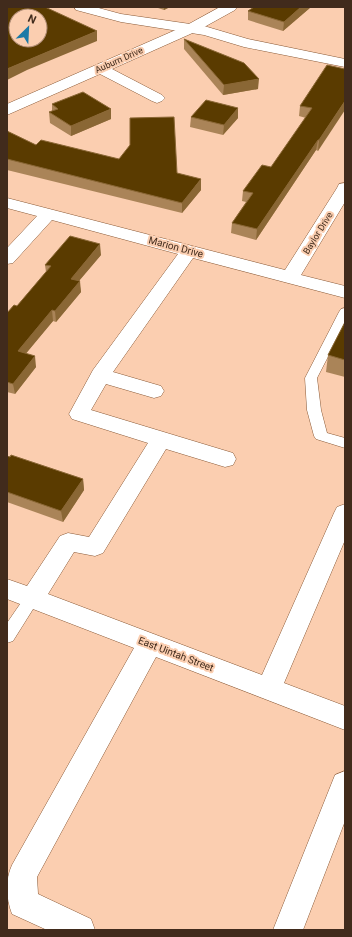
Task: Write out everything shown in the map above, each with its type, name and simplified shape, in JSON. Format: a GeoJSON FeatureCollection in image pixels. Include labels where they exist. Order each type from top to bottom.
{"type":"FeatureCollection","features":[{"type":"Feature","properties":{"kind":"street","name":"Auburn Drive"},"geometry":{"type":"LineString","coordinates":[[7,110],[192,28],[230,7]]}},
{"type":"Feature","properties":{"kind":"street"},"geometry":{"type":"LineString","coordinates":[[74,8],[192,28],[232,37],[244,43]]}},
{"type":"Feature","properties":{"kind":"street"},"geometry":{"type":"LineString","coordinates":[[74,8],[92,18],[226,44],[244,43],[345,63]]}},
{"type":"Feature","properties":{"kind":"street"},"geometry":{"type":"LineString","coordinates":[[99,68],[157,98]]}},
{"type":"Feature","properties":{"kind":"street","name":"Baylor Drive"},"geometry":{"type":"LineString","coordinates":[[290,277],[345,188]]}},
{"type":"Feature","properties":{"kind":"street","name":"Marion Drive"},"geometry":{"type":"LineString","coordinates":[[7,203],[345,292]]}},
{"type":"Feature","properties":{"kind":"street"},"geometry":{"type":"LineString","coordinates":[[7,259],[48,214]]}},
{"type":"Feature","properties":{"kind":"street"},"geometry":{"type":"LineString","coordinates":[[189,251],[100,375],[79,414],[225,459]]}},
{"type":"Feature","properties":{"kind":"street"},"geometry":{"type":"LineString","coordinates":[[100,375],[154,391]]}},
{"type":"Feature","properties":{"kind":"street"},"geometry":{"type":"LineString","coordinates":[[32,598],[68,542],[95,547],[161,439]]}},
{"type":"Feature","properties":{"kind":"street"},"geometry":{"type":"LineString","coordinates":[[269,689],[345,513]]}},
{"type":"Feature","properties":{"kind":"street","name":"East Uintah Street"},"geometry":{"type":"LineString","coordinates":[[7,589],[345,718]]}},
{"type":"Feature","properties":{"kind":"street"},"geometry":{"type":"LineString","coordinates":[[80,930],[23,903],[22,875],[150,644]]}},
{"type":"Feature","properties":{"kind":"street"},"geometry":{"type":"LineString","coordinates":[[288,930],[345,784]]}},
{"type":"Feature","properties":{"kind":"lane"},"geometry":{"type":"LineString","coordinates":[[345,312],[311,378],[314,410],[321,436],[345,443]]}},
{"type":"Feature","properties":{"kind":"lane"},"geometry":{"type":"LineString","coordinates":[[7,636],[32,598]]}},
{"type":"Feature","properties":{"kind":"building"},"geometry":{"type":"Polygon","coordinates":[[[7,7],[47,8],[8,8],[8,48],[48,48],[48,8],[97,31],[7,69],[7,7]]]}},
{"type":"Feature","properties":{"kind":"building"},"geometry":{"type":"Polygon","coordinates":[[[254,7],[301,7],[284,22],[248,11],[254,7]]]}},
{"type":"Feature","properties":{"kind":"building"},"geometry":{"type":"Polygon","coordinates":[[[184,39],[244,63],[259,79],[224,85],[184,39]]]}},
{"type":"Feature","properties":{"kind":"building"},"geometry":{"type":"Polygon","coordinates":[[[327,65],[345,69],[345,101],[257,229],[232,223],[253,193],[243,191],[262,165],[271,167],[312,108],[300,106],[327,65]]]}},
{"type":"Feature","properties":{"kind":"building"},"geometry":{"type":"Polygon","coordinates":[[[83,92],[111,109],[71,126],[49,112],[58,109],[52,104],[83,92]]]}},
{"type":"Feature","properties":{"kind":"building"},"geometry":{"type":"Polygon","coordinates":[[[206,100],[238,108],[224,125],[191,117],[206,100]]]}},
{"type":"Feature","properties":{"kind":"building"},"geometry":{"type":"Polygon","coordinates":[[[174,117],[177,173],[201,179],[182,203],[7,159],[7,131],[36,145],[41,140],[119,159],[130,145],[130,118],[174,117]]]}},
{"type":"Feature","properties":{"kind":"building"},"geometry":{"type":"Polygon","coordinates":[[[70,236],[100,244],[71,279],[80,281],[55,311],[52,310],[18,351],[35,356],[13,384],[7,382],[7,313],[14,305],[17,306],[51,266],[45,265],[70,236]]]}},
{"type":"Feature","properties":{"kind":"building"},"geometry":{"type":"Polygon","coordinates":[[[345,322],[345,360],[328,355],[345,322]]]}},
{"type":"Feature","properties":{"kind":"building"},"geometry":{"type":"Polygon","coordinates":[[[11,455],[83,479],[61,511],[7,492],[7,456],[10,457],[11,455]]]}}]}
